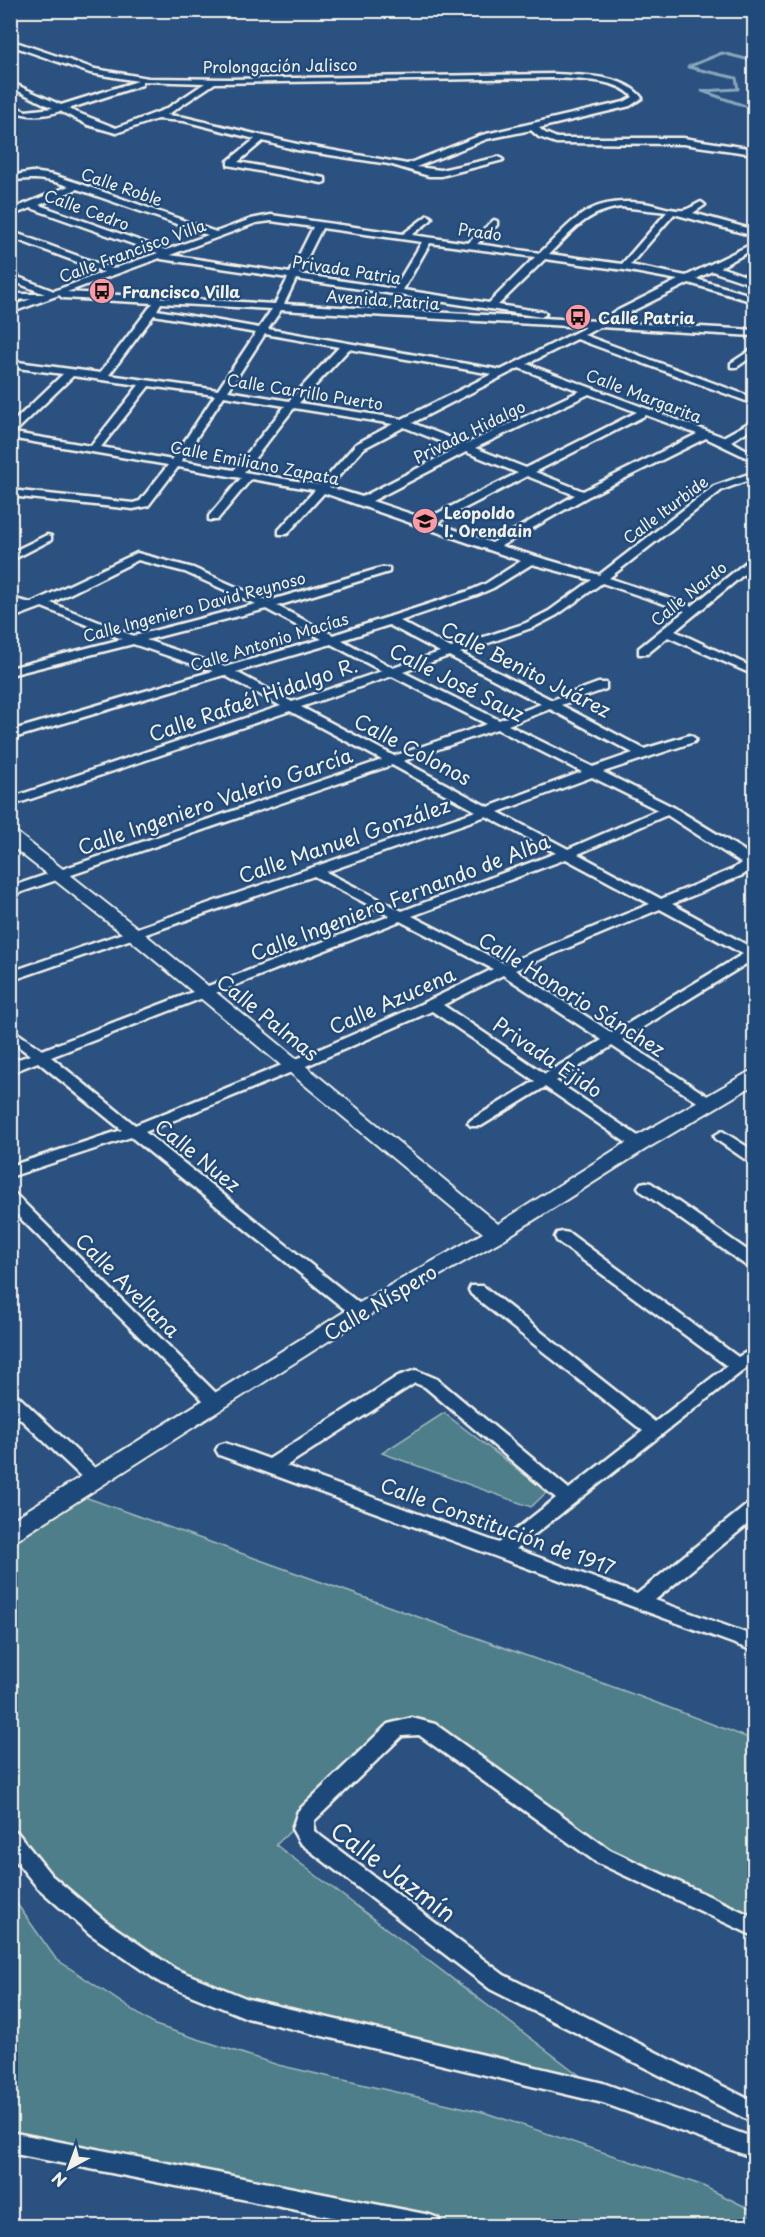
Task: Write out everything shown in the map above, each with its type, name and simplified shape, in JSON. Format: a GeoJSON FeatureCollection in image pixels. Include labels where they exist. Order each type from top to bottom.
{"type":"FeatureCollection","features":[{"type":"Feature","properties":{"kind":"street","name":"Prolongación Jalisco"},"geometry":{"type":"LineString","coordinates":[[10,42],[93,71],[148,80],[555,76],[602,82],[632,89],[638,98],[627,104],[532,127]]}},
{"type":"Feature","properties":{"kind":"street"},"geometry":{"type":"LineString","coordinates":[[10,107],[32,114],[63,109],[148,80]]}},
{"type":"Feature","properties":{"kind":"street"},"geometry":{"type":"LineString","coordinates":[[10,84],[91,123],[116,131],[169,111],[213,81]]}},
{"type":"Feature","properties":{"kind":"street"},"geometry":{"type":"LineString","coordinates":[[169,111],[184,119]]}},
{"type":"Feature","properties":{"kind":"street"},"geometry":{"type":"LineString","coordinates":[[156,116],[184,119],[297,147],[408,166],[429,173],[441,173],[499,159],[474,151],[446,152]]}},
{"type":"Feature","properties":{"kind":"street"},"geometry":{"type":"LineString","coordinates":[[408,166],[484,136],[532,127],[542,135],[556,140],[682,141],[754,152]]}},
{"type":"Feature","properties":{"kind":"street"},"geometry":{"type":"LineString","coordinates":[[261,138],[231,163],[322,180]]}},
{"type":"Feature","properties":{"kind":"street","name":"Calle Roble"},"geometry":{"type":"LineString","coordinates":[[13,178],[43,176],[217,235]]}},
{"type":"Feature","properties":{"kind":"street"},"geometry":{"type":"LineString","coordinates":[[10,213],[78,186]]}},
{"type":"Feature","properties":{"kind":"street"},"geometry":{"type":"LineString","coordinates":[[490,307],[590,210],[611,204],[672,211],[754,233]]}},
{"type":"Feature","properties":{"kind":"street","name":"Calle Cedro"},"geometry":{"type":"LineString","coordinates":[[31,205],[163,254]]}},
{"type":"Feature","properties":{"kind":"street"},"geometry":{"type":"LineString","coordinates":[[684,214],[701,205]]}},
{"type":"Feature","properties":{"kind":"street"},"geometry":{"type":"LineString","coordinates":[[624,267],[672,211]]}},
{"type":"Feature","properties":{"kind":"street","name":"Calle Francisco Villa"},"geometry":{"type":"LineString","coordinates":[[10,310],[264,218]]}},
{"type":"Feature","properties":{"kind":"street","name":"Prado"},"geometry":{"type":"LineString","coordinates":[[264,218],[624,267],[690,280],[754,299]]}},
{"type":"Feature","properties":{"kind":"street"},"geometry":{"type":"LineString","coordinates":[[405,236],[428,218]]}},
{"type":"Feature","properties":{"kind":"street"},"geometry":{"type":"LineString","coordinates":[[471,245],[494,223]]}},
{"type":"Feature","properties":{"kind":"street"},"geometry":{"type":"LineString","coordinates":[[10,494],[139,506],[144,504],[175,463],[278,307],[295,277],[319,224]]}},
{"type":"Feature","properties":{"kind":"street"},"geometry":{"type":"LineString","coordinates":[[10,234],[114,273]]}},
{"type":"Feature","properties":{"kind":"street"},"geometry":{"type":"LineString","coordinates":[[397,292],[428,239]]}},
{"type":"Feature","properties":{"kind":"street"},"geometry":{"type":"LineString","coordinates":[[283,532],[360,446],[401,422],[600,326],[754,246]]}},
{"type":"Feature","properties":{"kind":"street","name":"Privada Patria"},"geometry":{"type":"LineString","coordinates":[[163,254],[295,277],[569,318],[600,326]]}},
{"type":"Feature","properties":{"kind":"street"},"geometry":{"type":"LineString","coordinates":[[714,267],[754,282]]}},
{"type":"Feature","properties":{"kind":"street"},"geometry":{"type":"LineString","coordinates":[[10,276],[54,294]]}},
{"type":"Feature","properties":{"kind":"street","name":"Avenida Patria"},"geometry":{"type":"LineString","coordinates":[[10,297],[54,294],[754,333]]}},
{"type":"Feature","properties":{"kind":"street"},"geometry":{"type":"LineString","coordinates":[[103,376],[160,300]]}},
{"type":"Feature","properties":{"kind":"street"},"geometry":{"type":"LineString","coordinates":[[152,312],[504,373]]}},
{"type":"Feature","properties":{"kind":"street"},"geometry":{"type":"LineString","coordinates":[[577,336],[754,401]]}},
{"type":"Feature","properties":{"kind":"street"},"geometry":{"type":"LineString","coordinates":[[213,518],[292,404],[346,346]]}},
{"type":"Feature","properties":{"kind":"street"},"geometry":{"type":"LineString","coordinates":[[734,365],[754,351]]}},
{"type":"Feature","properties":{"kind":"street","name":"Calle Carrillo Puerto"},"geometry":{"type":"LineString","coordinates":[[10,364],[221,393],[401,422],[583,495]]}},
{"type":"Feature","properties":{"kind":"street","name":"Calle Margarita"},"geometry":{"type":"LineString","coordinates":[[520,365],[724,441],[754,458]]}},
{"type":"Feature","properties":{"kind":"street"},"geometry":{"type":"LineString","coordinates":[[10,434],[71,372]]}},
{"type":"Feature","properties":{"kind":"street"},"geometry":{"type":"LineString","coordinates":[[94,449],[146,383]]}},
{"type":"Feature","properties":{"kind":"street","name":"Privada Hidalgo"},"geometry":{"type":"LineString","coordinates":[[363,501],[466,448],[589,390]]}},
{"type":"Feature","properties":{"kind":"street"},"geometry":{"type":"LineString","coordinates":[[426,523],[645,412]]}},
{"type":"Feature","properties":{"kind":"street"},"geometry":{"type":"LineString","coordinates":[[724,441],[754,423]]}},
{"type":"Feature","properties":{"kind":"street","name":"Calle Emiliano Zapata"},"geometry":{"type":"LineString","coordinates":[[10,434],[320,488],[530,560],[602,579],[693,610]]}},
{"type":"Feature","properties":{"kind":"street"},"geometry":{"type":"LineString","coordinates":[[492,547],[583,495],[704,435]]}},
{"type":"Feature","properties":{"kind":"street","name":"Calle Iturbide"},"geometry":{"type":"LineString","coordinates":[[602,579],[718,488],[754,475]]}},
{"type":"Feature","properties":{"kind":"street"},"geometry":{"type":"LineString","coordinates":[[10,558],[47,538]]}},
{"type":"Feature","properties":{"kind":"street","name":"Calle José Sauz"},"geometry":{"type":"LineString","coordinates":[[37,605],[137,555],[189,570],[267,604],[391,671],[668,810],[738,853],[749,863]]}},
{"type":"Feature","properties":{"kind":"street","name":"Calle Antonio Macías"},"geometry":{"type":"LineString","coordinates":[[10,735],[227,672],[391,621],[489,586],[530,560]]}},
{"type":"Feature","properties":{"kind":"street","name":"Calle Nardo"},"geometry":{"type":"LineString","coordinates":[[643,651],[754,561]]}},
{"type":"Feature","properties":{"kind":"street","name":"Calle Ingeniero David Reynoso"},"geometry":{"type":"LineString","coordinates":[[10,672],[267,604],[385,570]]}},
{"type":"Feature","properties":{"kind":"street","name":"Calle Rafaél Hidalgo R."},"geometry":{"type":"LineString","coordinates":[[10,802],[530,625],[553,613],[602,579]]}},
{"type":"Feature","properties":{"kind":"street","name":"Calle Colonos"},"geometry":{"type":"LineString","coordinates":[[10,601],[37,605],[227,672],[754,954]]}},
{"type":"Feature","properties":{"kind":"street"},"geometry":{"type":"LineString","coordinates":[[10,616],[37,605]]}},
{"type":"Feature","properties":{"kind":"street","name":"Calle Benito Juárez"},"geometry":{"type":"LineString","coordinates":[[391,621],[643,753]]}},
{"type":"Feature","properties":{"kind":"street"},"geometry":{"type":"LineString","coordinates":[[665,631],[754,672]]}},
{"type":"Feature","properties":{"kind":"street","name":"Calle Ingeniero Valerio García"},"geometry":{"type":"LineString","coordinates":[[10,892],[497,725],[602,686]]}},
{"type":"Feature","properties":{"kind":"street","name":"Calle Manuel González"},"geometry":{"type":"LineString","coordinates":[[10,977],[488,812],[643,753],[690,739]]}},
{"type":"Feature","properties":{"kind":"street","name":"Calle Ingeniero Fernando de Alba"},"geometry":{"type":"LineString","coordinates":[[10,1068],[567,854],[668,810]]}},
{"type":"Feature","properties":{"kind":"street","name":"Calle Palmas"},"geometry":{"type":"LineString","coordinates":[[10,836],[134,934],[497,1234]]}},
{"type":"Feature","properties":{"kind":"street","name":"Calle Azucena"},"geometry":{"type":"LineString","coordinates":[[10,1172],[134,1131],[294,1066],[433,1005],[504,969],[738,872],[749,863]]}},
{"type":"Feature","properties":{"kind":"street","name":"Calle Honorio Sánchez"},"geometry":{"type":"LineString","coordinates":[[314,871],[504,969],[710,1104]]}},
{"type":"Feature","properties":{"kind":"street"},"geometry":{"type":"LineString","coordinates":[[476,1123],[754,954]]}},
{"type":"Feature","properties":{"kind":"street","name":"Privada Ejido"},"geometry":{"type":"LineString","coordinates":[[433,1005],[639,1144]]}},
{"type":"Feature","properties":{"kind":"street","name":"Calle Nuez"},"geometry":{"type":"LineString","coordinates":[[10,1032],[359,1312]]}},
{"type":"Feature","properties":{"kind":"street","name":"Calle Níspero"},"geometry":{"type":"LineString","coordinates":[[10,1533],[359,1312],[497,1234],[639,1144],[754,1077]]}},
{"type":"Feature","properties":{"kind":"street"},"geometry":{"type":"LineString","coordinates":[[722,1136],[754,1158]]}},
{"type":"Feature","properties":{"kind":"street"},"geometry":{"type":"LineString","coordinates":[[646,1187],[754,1263]]}},
{"type":"Feature","properties":{"kind":"street","name":"Calle Avellana"},"geometry":{"type":"LineString","coordinates":[[10,1197],[216,1403]]}},
{"type":"Feature","properties":{"kind":"street"},"geometry":{"type":"LineString","coordinates":[[563,1237],[738,1366]]}},
{"type":"Feature","properties":{"kind":"street"},"geometry":{"type":"LineString","coordinates":[[477,1290],[656,1431]]}},
{"type":"Feature","properties":{"kind":"street"},"geometry":{"type":"LineString","coordinates":[[501,1551],[754,1354]]}},
{"type":"Feature","properties":{"kind":"street"},"geometry":{"type":"LineString","coordinates":[[271,1467],[404,1380],[416,1376],[431,1383],[568,1498]]}},
{"type":"Feature","properties":{"kind":"street"},"geometry":{"type":"LineString","coordinates":[[10,1398],[94,1478]]}},
{"type":"Feature","properties":{"kind":"street","name":"Calle Constitución de 1917"},"geometry":{"type":"LineString","coordinates":[[225,1450],[754,1644]]}},
{"type":"Feature","properties":{"kind":"street"},"geometry":{"type":"LineString","coordinates":[[640,1602],[754,1509]]}},
{"type":"Feature","properties":{"kind":"street","name":"Calle Jazmín"},"geometry":{"type":"LineString","coordinates":[[754,1927],[603,1856],[428,1730],[420,1727],[403,1726],[395,1730],[305,1817],[302,1829],[307,1837],[496,1982],[754,2113]]}},
{"type":"Feature","properties":{"kind":"street"},"geometry":{"type":"LineString","coordinates":[[10,1838],[44,1881],[88,1920],[168,1976],[247,2008],[603,2093],[754,2148]]}},
{"type":"Feature","properties":{"kind":"street"},"geometry":{"type":"LineString","coordinates":[[10,2142],[430,2226]]}},
{"type":"Feature","properties":{"kind":"green space"},"geometry":{"type":"Polygon","coordinates":[[[444,1413],[547,1492],[531,1507],[382,1453],[444,1413]]]}},
{"type":"Feature","properties":{"kind":"green space"},"geometry":{"type":"Polygon","coordinates":[[[82,1496],[641,1697],[754,1740],[754,1927],[603,1856],[419,1727],[395,1731],[276,1845],[603,2093],[247,2008],[97,1927],[11,1837],[10,1547],[82,1496]]]}},
{"type":"Feature","properties":{"kind":"green space"},"geometry":{"type":"Polygon","coordinates":[[[10,1894],[56,1959],[155,2025],[278,2065],[483,2112],[701,2185],[754,2211],[754,2226],[428,2226],[11,2139],[10,1894]]]}},
{"type":"Feature","properties":{"kind":"waterway"},"geometry":{"type":"LineString","coordinates":[[754,61],[722,53],[688,67],[736,78],[738,89],[702,91],[754,109]]}},
{"type":"Feature","properties":{"kind":"place","name":"Francisco Villa"},"geometry":{"type":"Point","coordinates":[102,291]}},
{"type":"Feature","properties":{"kind":"place","name":"Calle Patria"},"geometry":{"type":"Point","coordinates":[578,317]}},
{"type":"Feature","properties":{"kind":"place","name":"Leopoldo I. Orendain"},"geometry":{"type":"Point","coordinates":[425,521]}}]}
